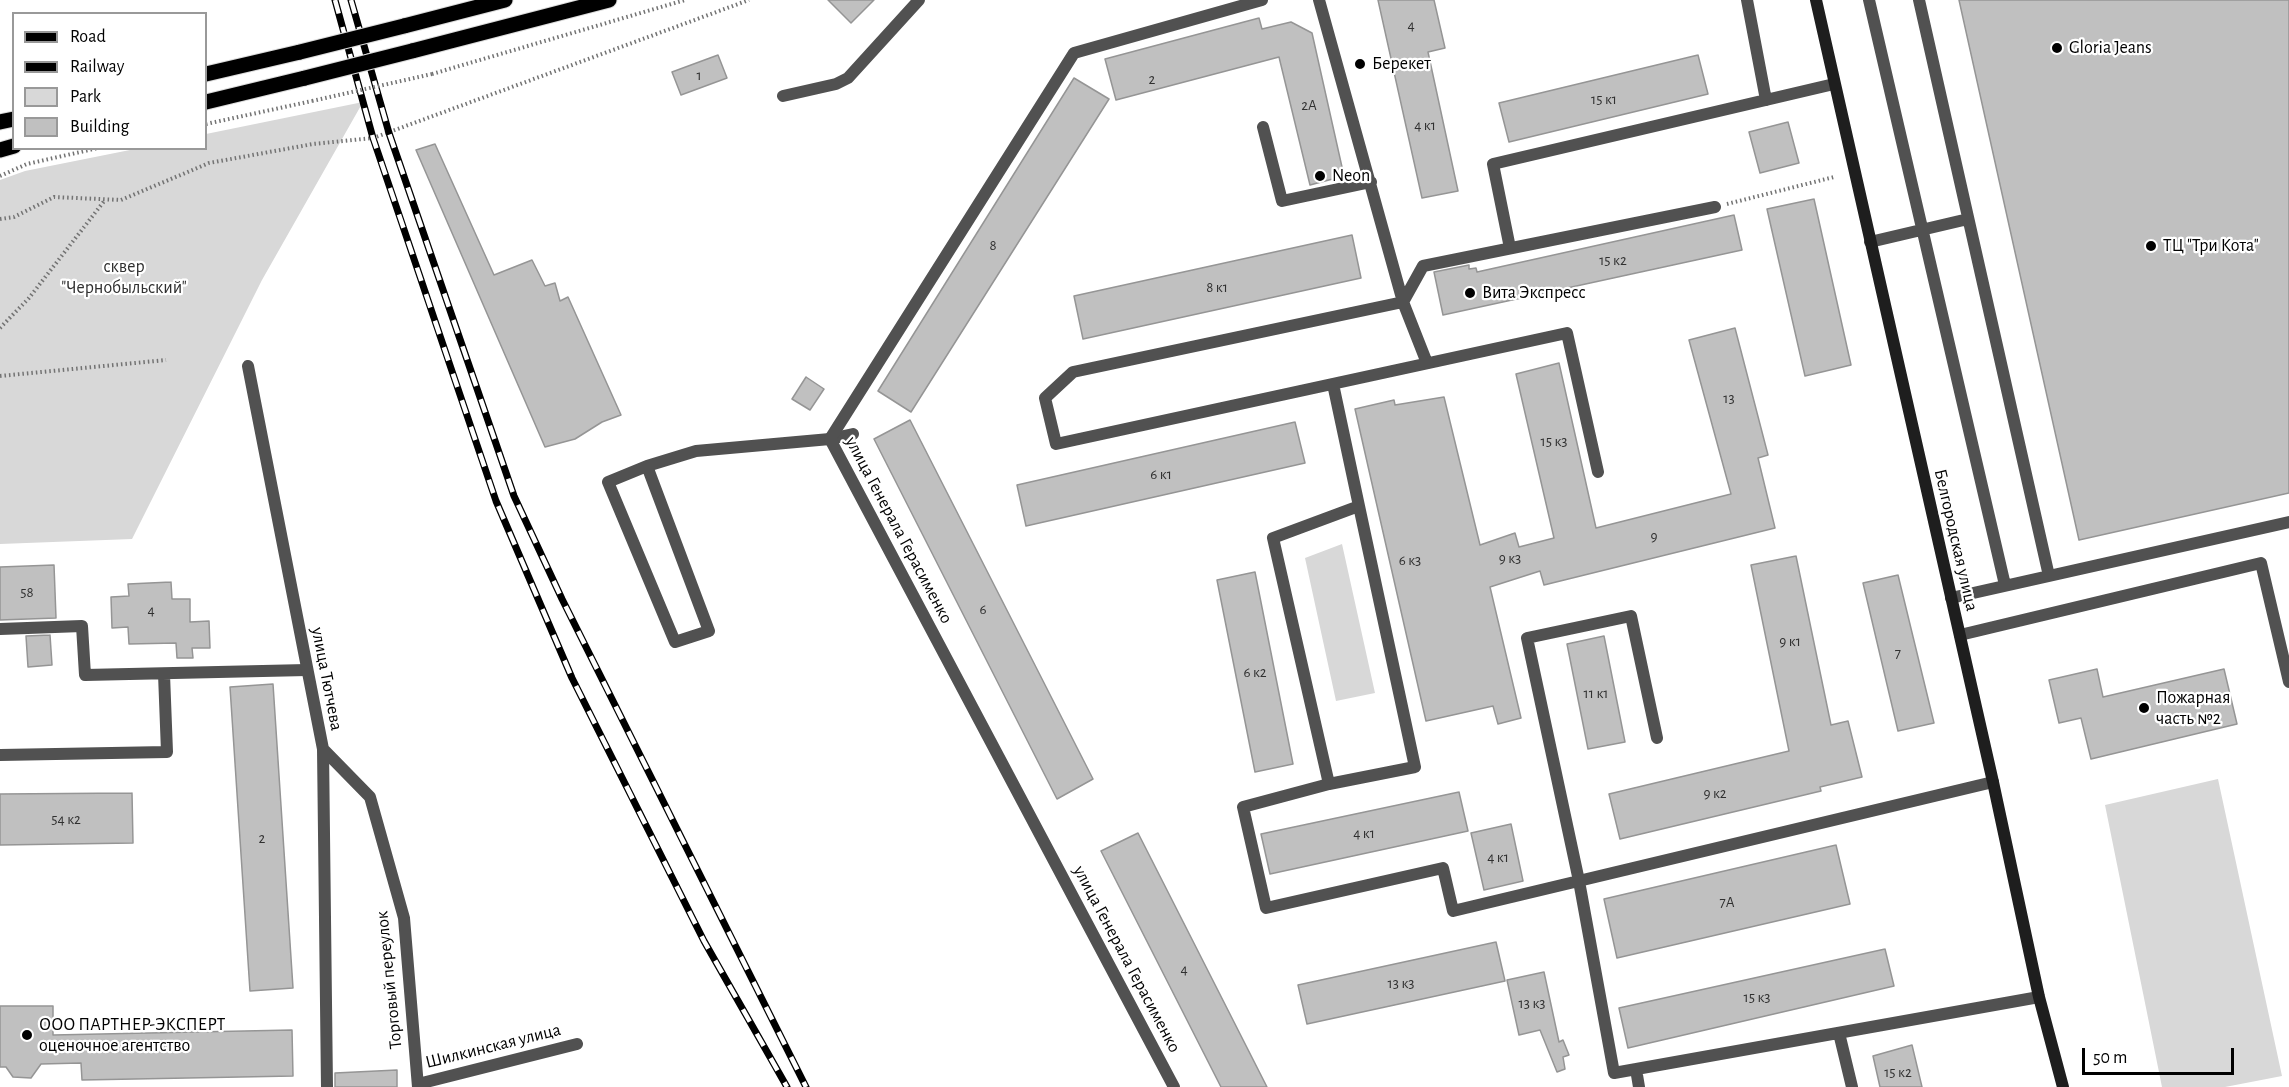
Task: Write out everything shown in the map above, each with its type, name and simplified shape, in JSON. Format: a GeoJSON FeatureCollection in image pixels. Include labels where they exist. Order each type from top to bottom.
{"type":"FeatureCollection","features":[{"type":"Feature","properties":{"kind":"main road"},"geometry":{"type":"LineString","coordinates":[[207,74],[505,0]]}},
{"type":"Feature","properties":{"kind":"main road"},"geometry":{"type":"LineString","coordinates":[[207,102],[609,0]]}},
{"type":"Feature","properties":{"kind":"main road","name":"Белгородская улица"},"geometry":{"type":"LineString","coordinates":[[1816,0],[1993,782],[2039,997],[2062,1087]]}},
{"type":"Feature","properties":{"kind":"street"},"geometry":{"type":"LineString","coordinates":[[783,96],[836,84],[848,78],[919,0]]}},
{"type":"Feature","properties":{"kind":"street","name":"улица Генерала Герасименко"},"geometry":{"type":"LineString","coordinates":[[1174,1087],[830,440],[1074,53],[1262,0]]}},
{"type":"Feature","properties":{"kind":"street"},"geometry":{"type":"LineString","coordinates":[[1319,0],[1371,182],[1402,302],[1427,363]]}},
{"type":"Feature","properties":{"kind":"street"},"geometry":{"type":"LineString","coordinates":[[1747,0],[1766,100]]}},
{"type":"Feature","properties":{"kind":"street"},"geometry":{"type":"LineString","coordinates":[[1869,0],[2005,585]]}},
{"type":"Feature","properties":{"kind":"street"},"geometry":{"type":"LineString","coordinates":[[1919,0],[2049,576]]}},
{"type":"Feature","properties":{"kind":"street"},"geometry":{"type":"LineString","coordinates":[[1510,248],[1493,164],[1834,84]]}},
{"type":"Feature","properties":{"kind":"street"},"geometry":{"type":"LineString","coordinates":[[1263,127],[1282,201],[1371,182]]}},
{"type":"Feature","properties":{"kind":"street"},"geometry":{"type":"LineString","coordinates":[[1598,472],[1567,333],[1056,444],[1045,398],[1073,372],[1402,302],[1423,266],[1715,207]]}},
{"type":"Feature","properties":{"kind":"street"},"geometry":{"type":"LineString","coordinates":[[1870,242],[1968,219]]}},
{"type":"Feature","properties":{"kind":"street","name":"улица Тютчева"},"geometry":{"type":"LineString","coordinates":[[248,366],[323,749],[327,1087]]}},
{"type":"Feature","properties":{"kind":"street"},"geometry":{"type":"LineString","coordinates":[[1333,384],[1415,767],[1329,784],[1243,807],[1266,909],[1443,868],[1453,911],[1993,782]]}},
{"type":"Feature","properties":{"kind":"street"},"geometry":{"type":"LineString","coordinates":[[647,466],[709,631],[675,642],[608,482],[647,466],[696,451],[830,440],[853,434]]}},
{"type":"Feature","properties":{"kind":"street"},"geometry":{"type":"LineString","coordinates":[[1329,784],[1273,538],[1359,506]]}},
{"type":"Feature","properties":{"kind":"street"},"geometry":{"type":"LineString","coordinates":[[1951,598],[2289,522]]}},
{"type":"Feature","properties":{"kind":"street"},"geometry":{"type":"LineString","coordinates":[[1960,635],[2261,563],[2289,682]]}},
{"type":"Feature","properties":{"kind":"street"},"geometry":{"type":"LineString","coordinates":[[1657,738],[1631,615],[1527,638],[1579,881],[1614,1073],[2039,997]]}},
{"type":"Feature","properties":{"kind":"street"},"geometry":{"type":"LineString","coordinates":[[0,629],[82,626],[85,675],[307,670]]}},
{"type":"Feature","properties":{"kind":"street"},"geometry":{"type":"LineString","coordinates":[[0,755],[167,752],[164,674]]}},
{"type":"Feature","properties":{"kind":"street","name":"Торговый переулок"},"geometry":{"type":"LineString","coordinates":[[323,749],[370,797],[404,918],[418,1085]]}},
{"type":"Feature","properties":{"kind":"street"},"geometry":{"type":"LineString","coordinates":[[1839,1033],[1852,1087]]}},
{"type":"Feature","properties":{"kind":"street","name":"Шилкинская улица"},"geometry":{"type":"LineString","coordinates":[[418,1085],[577,1044]]}},
{"type":"Feature","properties":{"kind":"street"},"geometry":{"type":"LineString","coordinates":[[1636,1069],[1639,1087]]}},
{"type":"Feature","properties":{"kind":"path"},"geometry":{"type":"LineString","coordinates":[[207,124],[432,74],[685,0]]}},
{"type":"Feature","properties":{"kind":"path"},"geometry":{"type":"LineString","coordinates":[[0,219],[14,217],[54,196],[121,200],[209,163],[314,144],[373,138],[749,0]]}},
{"type":"Feature","properties":{"kind":"path"},"geometry":{"type":"LineString","coordinates":[[0,176],[27,164],[89,150]]}},
{"type":"Feature","properties":{"kind":"path"},"geometry":{"type":"LineString","coordinates":[[1715,207],[1834,177]]}},
{"type":"Feature","properties":{"kind":"path"},"geometry":{"type":"LineString","coordinates":[[0,328],[29,298],[105,199]]}},
{"type":"Feature","properties":{"kind":"path"},"geometry":{"type":"LineString","coordinates":[[0,376],[166,360]]}},
{"type":"Feature","properties":{"kind":"green space","name":"сквер \"Чернобыльский\""},"geometry":{"type":"Polygon","coordinates":[[[363,102],[262,280],[132,539],[0,544],[0,180],[25,171],[130,150],[207,150],[207,134],[363,102]]]}},
{"type":"Feature","properties":{"kind":"green space"},"geometry":{"type":"Polygon","coordinates":[[[1342,544],[1375,693],[1336,701],[1305,558],[1342,544]]]}},
{"type":"Feature","properties":{"kind":"green space"},"geometry":{"type":"Polygon","coordinates":[[[2218,779],[2282,1076],[2225,1087],[2162,1087],[2105,805],[2218,779]]]}},
{"type":"Feature","properties":{"kind":"building"},"geometry":{"type":"Polygon","coordinates":[[[828,0],[874,0],[851,23],[828,0]]]}},
{"type":"Feature","properties":{"kind":"building"},"geometry":{"type":"Polygon","coordinates":[[[1378,0],[1434,0],[1445,48],[1428,52],[1458,191],[1422,198],[1378,0]]]}},
{"type":"Feature","properties":{"kind":"building","name":"ТЦ \"Три Кота\""},"geometry":{"type":"Polygon","coordinates":[[[1959,0],[2289,0],[2289,493],[2079,540],[1959,0]]]}},
{"type":"Feature","properties":{"kind":"building"},"geometry":{"type":"Polygon","coordinates":[[[1259,18],[1262,29],[1291,22],[1312,33],[1344,176],[1310,185],[1279,57],[1116,100],[1105,59],[1259,18]]]}},
{"type":"Feature","properties":{"kind":"building"},"geometry":{"type":"Polygon","coordinates":[[[718,55],[727,78],[681,95],[672,72],[718,55]]]}},
{"type":"Feature","properties":{"kind":"building"},"geometry":{"type":"Polygon","coordinates":[[[1698,55],[1708,94],[1509,142],[1499,103],[1698,55]]]}},
{"type":"Feature","properties":{"kind":"building"},"geometry":{"type":"Polygon","coordinates":[[[1074,78],[1109,99],[911,412],[878,391],[1074,78]]]}},
{"type":"Feature","properties":{"kind":"building"},"geometry":{"type":"Polygon","coordinates":[[[1788,122],[1799,163],[1760,173],[1749,132],[1788,122]]]}},
{"type":"Feature","properties":{"kind":"building"},"geometry":{"type":"Polygon","coordinates":[[[435,144],[494,275],[532,260],[545,286],[555,283],[560,301],[568,297],[621,415],[602,422],[575,439],[545,447],[416,150],[435,144]]]}},
{"type":"Feature","properties":{"kind":"building"},"geometry":{"type":"Polygon","coordinates":[[[1814,199],[1851,365],[1805,376],[1767,209],[1814,199]]]}},
{"type":"Feature","properties":{"kind":"building"},"geometry":{"type":"Polygon","coordinates":[[[1734,215],[1742,250],[1443,315],[1434,272],[1469,265],[1469,269],[1476,268],[1477,272],[1734,215]]]}},
{"type":"Feature","properties":{"kind":"building"},"geometry":{"type":"Polygon","coordinates":[[[1352,235],[1361,278],[1083,339],[1074,296],[1352,235]]]}},
{"type":"Feature","properties":{"kind":"building"},"geometry":{"type":"Polygon","coordinates":[[[1735,328],[1768,455],[1758,458],[1775,528],[1544,585],[1540,571],[1490,587],[1521,718],[1498,724],[1493,706],[1426,721],[1355,409],[1394,400],[1395,405],[1444,397],[1480,545],[1515,533],[1519,547],[1554,538],[1516,374],[1559,363],[1596,528],[1731,494],[1689,340],[1735,328]]]}},
{"type":"Feature","properties":{"kind":"building"},"geometry":{"type":"Polygon","coordinates":[[[806,377],[824,389],[810,410],[792,399],[806,377]]]}},
{"type":"Feature","properties":{"kind":"building"},"geometry":{"type":"Polygon","coordinates":[[[910,420],[1093,779],[1057,799],[874,439],[910,420]]]}},
{"type":"Feature","properties":{"kind":"building"},"geometry":{"type":"Polygon","coordinates":[[[1295,422],[1305,463],[1026,526],[1017,485],[1295,422]]]}},
{"type":"Feature","properties":{"kind":"building"},"geometry":{"type":"Polygon","coordinates":[[[1796,556],[1831,725],[1848,721],[1862,777],[1820,787],[1821,791],[1620,839],[1609,794],[1789,751],[1751,565],[1796,556]]]}},
{"type":"Feature","properties":{"kind":"building"},"geometry":{"type":"Polygon","coordinates":[[[54,565],[56,618],[0,620],[0,567],[54,565]]]}},
{"type":"Feature","properties":{"kind":"building"},"geometry":{"type":"Polygon","coordinates":[[[1255,572],[1293,764],[1255,772],[1217,580],[1255,572]]]}},
{"type":"Feature","properties":{"kind":"building"},"geometry":{"type":"Polygon","coordinates":[[[1898,575],[1934,723],[1898,731],[1863,583],[1898,575]]]}},
{"type":"Feature","properties":{"kind":"building"},"geometry":{"type":"Polygon","coordinates":[[[171,582],[172,599],[190,599],[190,622],[209,621],[210,648],[192,648],[193,658],[177,658],[176,643],[129,644],[128,627],[112,628],[111,597],[129,596],[128,584],[171,582]]]}},
{"type":"Feature","properties":{"kind":"building"},"geometry":{"type":"Polygon","coordinates":[[[50,635],[52,665],[28,667],[26,636],[50,635]]]}},
{"type":"Feature","properties":{"kind":"building"},"geometry":{"type":"Polygon","coordinates":[[[1604,636],[1625,742],[1588,749],[1567,644],[1604,636]]]}},
{"type":"Feature","properties":{"kind":"building","name":"Пожарная часть №2"},"geometry":{"type":"Polygon","coordinates":[[[2097,669],[2103,697],[2224,669],[2237,724],[2091,759],[2081,718],[2059,723],[2049,680],[2097,669]]]}},
{"type":"Feature","properties":{"kind":"building"},"geometry":{"type":"Polygon","coordinates":[[[273,684],[293,988],[250,991],[230,687],[273,684]]]}},
{"type":"Feature","properties":{"kind":"building"},"geometry":{"type":"Polygon","coordinates":[[[1459,792],[1468,831],[1270,874],[1261,834],[1459,792]]]}},
{"type":"Feature","properties":{"kind":"building"},"geometry":{"type":"Polygon","coordinates":[[[132,793],[133,843],[0,845],[0,794],[132,793]]]}},
{"type":"Feature","properties":{"kind":"building"},"geometry":{"type":"Polygon","coordinates":[[[1511,824],[1523,881],[1484,890],[1471,833],[1511,824]]]}},
{"type":"Feature","properties":{"kind":"building"},"geometry":{"type":"Polygon","coordinates":[[[1138,833],[1267,1087],[1221,1087],[1101,851],[1138,833]]]}},
{"type":"Feature","properties":{"kind":"building"},"geometry":{"type":"Polygon","coordinates":[[[1836,845],[1850,904],[1617,958],[1604,899],[1836,845]]]}},
{"type":"Feature","properties":{"kind":"building"},"geometry":{"type":"Polygon","coordinates":[[[1496,942],[1505,981],[1307,1024],[1298,985],[1496,942]]]}},
{"type":"Feature","properties":{"kind":"building"},"geometry":{"type":"Polygon","coordinates":[[[1885,949],[1894,986],[1628,1048],[1619,1008],[1885,949]]]}},
{"type":"Feature","properties":{"kind":"building"},"geometry":{"type":"Polygon","coordinates":[[[1544,972],[1559,1042],[1563,1040],[1569,1055],[1563,1057],[1565,1069],[1557,1072],[1540,1030],[1519,1035],[1507,980],[1544,972]]]}},
{"type":"Feature","properties":{"kind":"building"},"geometry":{"type":"Polygon","coordinates":[[[0,1006],[53,1006],[53,1035],[292,1030],[293,1076],[82,1080],[81,1063],[41,1064],[31,1078],[13,1077],[6,1067],[0,1067],[0,1006]]]}},
{"type":"Feature","properties":{"kind":"building"},"geometry":{"type":"Polygon","coordinates":[[[1912,1045],[1922,1087],[1880,1087],[1873,1056],[1912,1045]]]}},
{"type":"Feature","properties":{"kind":"building"},"geometry":{"type":"Polygon","coordinates":[[[397,1070],[397,1087],[335,1087],[335,1073],[397,1070]]]}},
{"type":"Feature","properties":{"kind":"railway"},"geometry":{"type":"LineString","coordinates":[[335,0],[373,138],[496,501],[572,678],[704,941],[787,1087]]}},
{"type":"Feature","properties":{"kind":"railway"},"geometry":{"type":"LineString","coordinates":[[351,0],[389,133],[514,496],[562,599],[806,1087]]}},
{"type":"Feature","properties":{"kind":"place","name":"Gloria Jeans"},"geometry":{"type":"Point","coordinates":[2057,48]}},
{"type":"Feature","properties":{"kind":"place","name":"Берекет"},"geometry":{"type":"Point","coordinates":[1360,64]}},
{"type":"Feature","properties":{"kind":"place","name":"Neon"},"geometry":{"type":"Point","coordinates":[1320,176]}},
{"type":"Feature","properties":{"kind":"place","name":"ТЦ \"Три Кота\""},"geometry":{"type":"Point","coordinates":[2151,246]}},
{"type":"Feature","properties":{"kind":"place","name":"Вита Экспресс"},"geometry":{"type":"Point","coordinates":[1470,293]}},
{"type":"Feature","properties":{"kind":"place","name":"Пожарная часть №2"},"geometry":{"type":"Point","coordinates":[2144,708]}},
{"type":"Feature","properties":{"kind":"place","name":"ООО ПАРТНЕР-ЭКСПЕРТ оценочное агентство"},"geometry":{"type":"Point","coordinates":[27,1035]}}]}
